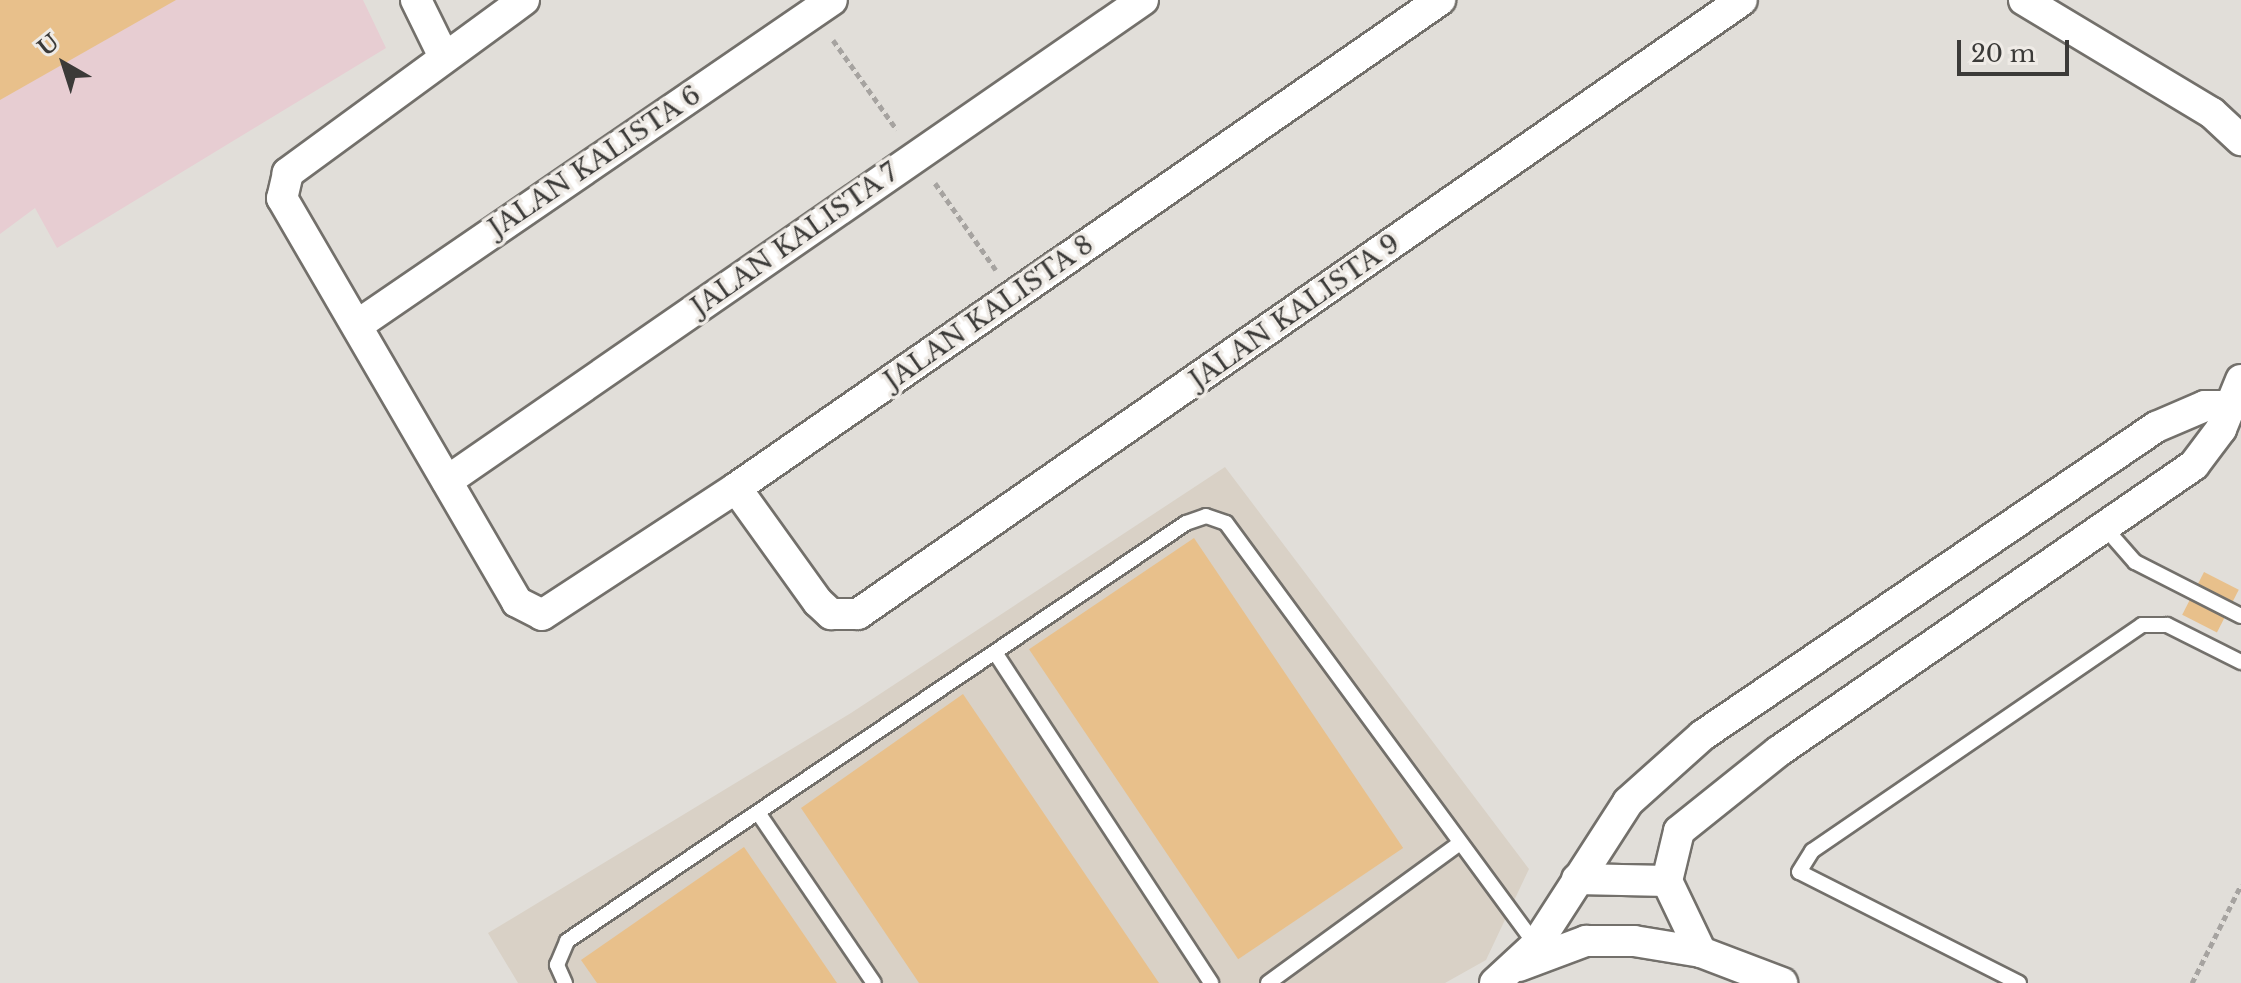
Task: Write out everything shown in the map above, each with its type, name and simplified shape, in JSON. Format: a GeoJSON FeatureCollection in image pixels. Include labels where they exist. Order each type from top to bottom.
{"type":"FeatureCollection","features":[{"type":"Feature","properties":{"kind":"street"},"geometry":{"type":"LineString","coordinates":[[416,0],[444,57]]}},
{"type":"Feature","properties":{"kind":"street"},"geometry":{"type":"LineString","coordinates":[[447,481],[359,324],[287,215],[283,183],[298,165],[524,0]]}},
{"type":"Feature","properties":{"kind":"street","name":"JALAN KALISTA 6"},"geometry":{"type":"LineString","coordinates":[[359,324],[832,0]]}},
{"type":"Feature","properties":{"kind":"street","name":"JALAN KALISTA 7"},"geometry":{"type":"LineString","coordinates":[[447,481],[1143,0]]}},
{"type":"Feature","properties":{"kind":"street","name":"JALAN KALISTA 8"},"geometry":{"type":"LineString","coordinates":[[447,481],[517,602],[533,614],[555,610],[1440,0]]}},
{"type":"Feature","properties":{"kind":"street","name":"JALAN KALISTA 9"},"geometry":{"type":"LineString","coordinates":[[736,488],[818,602],[844,617],[905,584],[1742,0]]}},
{"type":"Feature","properties":{"kind":"street"},"geometry":{"type":"LineString","coordinates":[[2024,0],[2212,113],[2241,140]]}},
{"type":"Feature","properties":{"kind":"street"},"geometry":{"type":"LineString","coordinates":[[1701,952],[1667,881],[1679,831],[1705,806],[2194,465],[2210,449],[2235,393]]}},
{"type":"Feature","properties":{"kind":"street"},"geometry":{"type":"LineString","coordinates":[[1517,965],[1628,802],[1703,735],[2156,427],[2235,393]]}},
{"type":"Feature","properties":{"kind":"street"},"geometry":{"type":"LineString","coordinates":[[1577,879],[1667,881]]}},
{"type":"Feature","properties":{"kind":"street"},"geometry":{"type":"LineString","coordinates":[[1517,965],[1586,941],[1701,952],[1782,983]]}},
{"type":"Feature","properties":{"kind":"lane"},"geometry":{"type":"LineString","coordinates":[[565,983],[557,965],[567,941],[1186,523],[1217,517],[1457,845],[1517,965]]}},
{"type":"Feature","properties":{"kind":"lane"},"geometry":{"type":"LineString","coordinates":[[2106,529],[2135,562],[2241,616]]}},
{"type":"Feature","properties":{"kind":"lane"},"geometry":{"type":"LineString","coordinates":[[2019,983],[1799,872],[1812,851],[2142,625],[2167,625],[2241,662]]}},
{"type":"Feature","properties":{"kind":"lane"},"geometry":{"type":"LineString","coordinates":[[996,654],[1211,983]]}},
{"type":"Feature","properties":{"kind":"lane"},"geometry":{"type":"LineString","coordinates":[[759,814],[874,983]]}},
{"type":"Feature","properties":{"kind":"lane"},"geometry":{"type":"LineString","coordinates":[[1268,983],[1457,845]]}},
{"type":"Feature","properties":{"kind":"path"},"geometry":{"type":"LineString","coordinates":[[2192,983],[2241,885]]}},
{"type":"Feature","properties":{"kind":"shaded area"},"geometry":{"type":"Polygon","coordinates":[[[0,0],[363,0],[386,48],[57,248],[35,208],[0,234],[0,0]]]}},
{"type":"Feature","properties":{"kind":"shaded area"},"geometry":{"type":"Polygon","coordinates":[[[1225,467],[1529,869],[1486,960],[1445,983],[518,983],[488,933],[851,713],[1225,467]]]}},
{"type":"Feature","properties":{"kind":"building"},"geometry":{"type":"Polygon","coordinates":[[[0,0],[176,0],[0,100],[0,0]]]}},
{"type":"Feature","properties":{"kind":"building"},"geometry":{"type":"Polygon","coordinates":[[[1194,538],[1403,848],[1238,959],[1029,649],[1194,538]]]}},
{"type":"Feature","properties":{"kind":"building"},"geometry":{"type":"Polygon","coordinates":[[[2204,572],[2239,590],[2217,632],[2182,615],[2204,572]]]}},
{"type":"Feature","properties":{"kind":"building"},"geometry":{"type":"Polygon","coordinates":[[[963,694],[1159,983],[919,983],[801,808],[963,694]]]}},
{"type":"Feature","properties":{"kind":"building"},"geometry":{"type":"Polygon","coordinates":[[[744,847],[837,983],[597,983],[581,960],[744,847]]]}}]}
